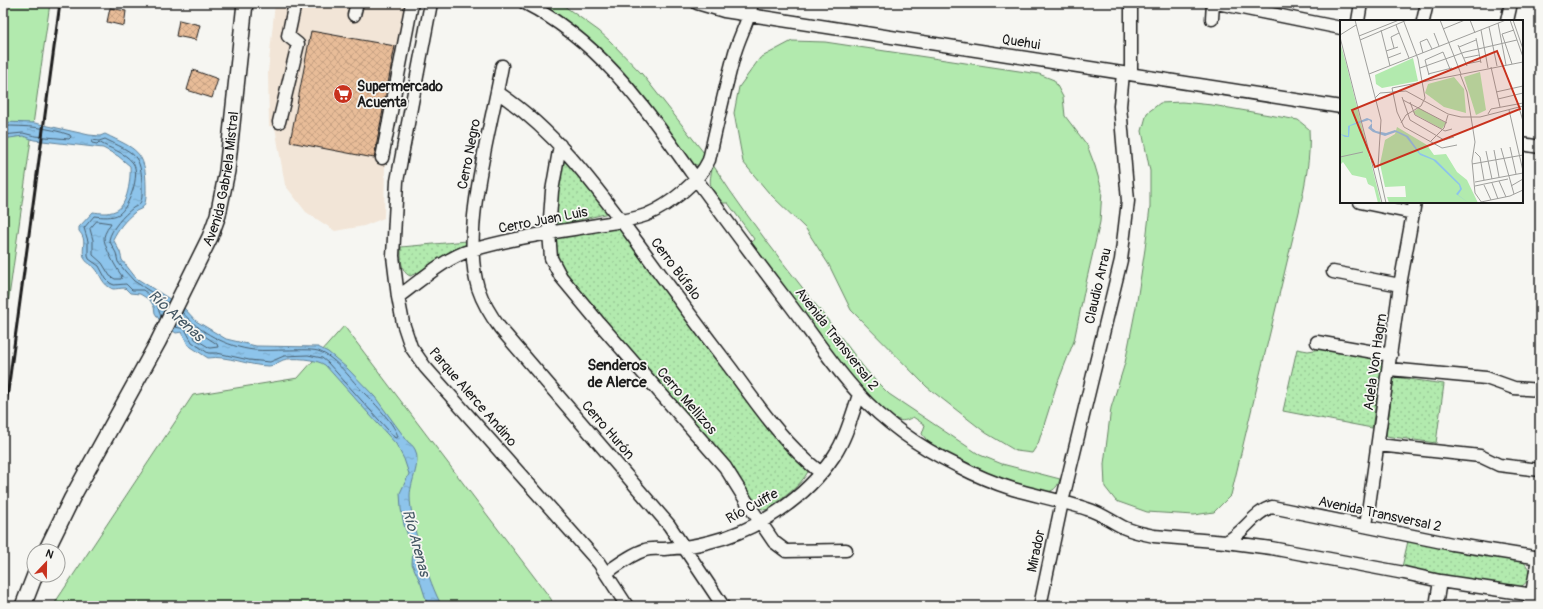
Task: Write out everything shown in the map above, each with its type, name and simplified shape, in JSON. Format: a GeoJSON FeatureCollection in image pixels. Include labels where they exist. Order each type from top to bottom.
{"type":"FeatureCollection","features":[{"type":"Feature","properties":{"kind":"main road","name":"Avenida Gabriela Mistral"},"geometry":{"type":"LineString","coordinates":[[50,543],[72,498],[158,342],[210,237],[218,216],[229,157],[245,3]]}},
{"type":"Feature","properties":{"kind":"main road"},"geometry":{"type":"LineString","coordinates":[[23,606],[32,583]]}},
{"type":"Feature","properties":{"kind":"street"},"geometry":{"type":"LineString","coordinates":[[279,122],[298,44],[288,36],[295,3]]}},
{"type":"Feature","properties":{"kind":"street"},"geometry":{"type":"LineString","coordinates":[[382,158],[412,3]]}},
{"type":"Feature","properties":{"kind":"street","name":"Parque Alerce Andino"},"geometry":{"type":"LineString","coordinates":[[431,3],[397,181],[393,256],[398,297],[406,334],[418,358],[606,573],[627,606]]}},
{"type":"Feature","properties":{"kind":"street","name":"Avenida Transversal 2"},"geometry":{"type":"LineString","coordinates":[[525,3],[569,31],[605,62],[645,109],[771,280],[859,395],[900,431],[919,444],[957,466],[1003,486],[1088,509],[1142,534],[1226,542],[1316,556],[1534,599]]}},
{"type":"Feature","properties":{"kind":"street","name":"Quehui"},"geometry":{"type":"LineString","coordinates":[[697,3],[724,11],[1340,107]]}},
{"type":"Feature","properties":{"kind":"street","name":"Cerro Juan Luis"},"geometry":{"type":"LineString","coordinates":[[398,297],[443,265],[472,250],[549,232],[645,216],[659,209],[684,190],[705,168],[708,160],[728,76],[741,36],[750,15],[752,3]]}},
{"type":"Feature","properties":{"kind":"street","name":"Claudio Arrau"},"geometry":{"type":"LineString","coordinates":[[1062,502],[1121,260],[1128,201],[1120,106],[1126,73],[1131,3]]}},
{"type":"Feature","properties":{"kind":"street"},"geometry":{"type":"LineString","coordinates":[[1212,19],[1213,3]]}},
{"type":"Feature","properties":{"kind":"street"},"geometry":{"type":"LineString","coordinates":[[1217,3],[1340,28]]}},
{"type":"Feature","properties":{"kind":"street"},"geometry":{"type":"LineString","coordinates":[[1358,20],[1361,3]]}},
{"type":"Feature","properties":{"kind":"street"},"geometry":{"type":"LineString","coordinates":[[1424,20],[1427,3]]}},
{"type":"Feature","properties":{"kind":"street"},"geometry":{"type":"LineString","coordinates":[[1507,20],[1511,3]]}},
{"type":"Feature","properties":{"kind":"street","name":"Cerro Negro"},"geometry":{"type":"LineString","coordinates":[[472,250],[477,188],[502,66]]}},
{"type":"Feature","properties":{"kind":"street","name":"Cerro Búfalo"},"geometry":{"type":"LineString","coordinates":[[497,92],[532,117],[573,159],[771,422],[803,458],[821,473]]}},
{"type":"Feature","properties":{"kind":"street"},"geometry":{"type":"LineString","coordinates":[[1523,144],[1540,147]]}},
{"type":"Feature","properties":{"kind":"street","name":"Cerro Mellizos"},"geometry":{"type":"LineString","coordinates":[[560,146],[552,191],[549,232],[551,258],[561,277],[725,467],[759,522],[774,542],[786,551],[846,550]]}},
{"type":"Feature","properties":{"kind":"street"},"geometry":{"type":"LineString","coordinates":[[1371,203],[1414,207]]}},
{"type":"Feature","properties":{"kind":"street","name":"Adela Von Hagrn"},"geometry":{"type":"LineString","coordinates":[[1366,526],[1400,285],[1414,207]]}},
{"type":"Feature","properties":{"kind":"street","name":"Cerro Hurón"},"geometry":{"type":"LineString","coordinates":[[472,250],[478,288],[492,318],[662,516],[684,546],[723,606]]}},
{"type":"Feature","properties":{"kind":"street"},"geometry":{"type":"LineString","coordinates":[[1333,272],[1400,285]]}},
{"type":"Feature","properties":{"kind":"street"},"geometry":{"type":"LineString","coordinates":[[1317,342],[1391,355]]}},
{"type":"Feature","properties":{"kind":"street"},"geometry":{"type":"LineString","coordinates":[[1389,369],[1486,378],[1514,388],[1540,390]]}},
{"type":"Feature","properties":{"kind":"street","name":"Río Cuiffe"},"geometry":{"type":"LineString","coordinates":[[606,573],[631,557],[646,550],[684,546],[723,538],[737,533],[759,522],[794,499],[821,473],[835,455],[859,395]]}},
{"type":"Feature","properties":{"kind":"street"},"geometry":{"type":"LineString","coordinates":[[1378,445],[1480,456],[1499,465],[1540,470]]}},
{"type":"Feature","properties":{"kind":"street","name":"Mirador"},"geometry":{"type":"LineString","coordinates":[[1040,606],[1062,502]]}},
{"type":"Feature","properties":{"kind":"street","name":"Avenida Transversal 2"},"geometry":{"type":"LineString","coordinates":[[1226,542],[1236,536],[1265,508],[1272,507],[1452,544],[1539,558]]}},
{"type":"Feature","properties":{"kind":"street"},"geometry":{"type":"LineString","coordinates":[[1534,599],[1539,558]]}},
{"type":"Feature","properties":{"kind":"street"},"geometry":{"type":"LineString","coordinates":[[1436,606],[1440,581]]}},
{"type":"Feature","properties":{"kind":"shaded area"},"geometry":{"type":"Polygon","coordinates":[[[275,3],[416,3],[385,166],[384,218],[364,226],[335,231],[306,212],[285,185],[275,127],[269,126],[268,72],[275,3]]]}},
{"type":"Feature","properties":{"kind":"green space"},"geometry":{"type":"Polygon","coordinates":[[[3,3],[50,3],[3,340],[3,3]]]}},
{"type":"Feature","properties":{"kind":"green space"},"geometry":{"type":"Polygon","coordinates":[[[546,3],[560,3],[599,31],[642,74],[704,153],[700,166],[693,164],[622,70],[603,51],[579,30],[546,5],[546,3]]]}},
{"type":"Feature","properties":{"kind":"green space"},"geometry":{"type":"Polygon","coordinates":[[[792,41],[825,42],[1039,74],[1054,80],[1063,97],[1065,116],[1087,145],[1102,190],[1100,222],[1074,341],[1056,387],[1038,444],[1032,453],[1016,451],[986,433],[927,387],[851,310],[829,265],[806,229],[769,193],[743,162],[734,113],[739,87],[760,58],[792,41]]]}},
{"type":"Feature","properties":{"kind":"green space"},"geometry":{"type":"Polygon","coordinates":[[[1182,102],[1212,105],[1298,120],[1309,129],[1307,171],[1299,212],[1231,495],[1214,512],[1194,515],[1147,512],[1116,501],[1105,487],[1104,464],[1111,408],[1125,363],[1136,307],[1150,207],[1150,171],[1142,131],[1147,113],[1160,103],[1182,102]]]}},
{"type":"Feature","properties":{"kind":"green space"},"geometry":{"type":"Polygon","coordinates":[[[563,156],[609,213],[558,225],[554,223],[560,160],[563,156]]]}},
{"type":"Feature","properties":{"kind":"green space"},"geometry":{"type":"Polygon","coordinates":[[[713,165],[748,216],[862,365],[889,394],[980,455],[1002,464],[1060,479],[1056,487],[1048,492],[992,475],[929,443],[922,434],[925,425],[913,417],[901,421],[889,415],[877,404],[864,391],[838,359],[751,243],[754,239],[728,203],[723,203],[712,189],[710,178],[713,165]]]}},
{"type":"Feature","properties":{"kind":"green space"},"geometry":{"type":"Polygon","coordinates":[[[618,227],[621,228],[809,470],[796,487],[768,509],[765,510],[756,506],[734,469],[564,278],[556,261],[556,240],[558,237],[618,227]]]}},
{"type":"Feature","properties":{"kind":"green space"},"geometry":{"type":"Polygon","coordinates":[[[467,241],[468,244],[419,272],[410,276],[404,271],[401,260],[401,247],[467,241]]]}},
{"type":"Feature","properties":{"kind":"green space"},"geometry":{"type":"Polygon","coordinates":[[[344,326],[551,599],[553,606],[55,606],[56,601],[193,395],[298,378],[344,326]]]}},
{"type":"Feature","properties":{"kind":"green space"},"geometry":{"type":"Polygon","coordinates":[[[1297,349],[1308,351],[1321,349],[1377,359],[1382,364],[1372,428],[1283,411],[1297,349]]]}},
{"type":"Feature","properties":{"kind":"green space"},"geometry":{"type":"Polygon","coordinates":[[[1394,377],[1444,384],[1436,443],[1386,436],[1394,377]]]}},
{"type":"Feature","properties":{"kind":"green space"},"geometry":{"type":"Polygon","coordinates":[[[1408,541],[1452,550],[1522,561],[1528,567],[1528,579],[1519,587],[1402,567],[1408,541]]]}},
{"type":"Feature","properties":{"kind":"water","name":"Río Arenas"},"geometry":{"type":"Polygon","coordinates":[[[3,122],[35,123],[89,135],[100,136],[105,134],[124,143],[137,152],[144,165],[146,193],[144,206],[135,212],[119,228],[113,239],[120,252],[122,260],[136,278],[184,308],[196,321],[226,339],[256,346],[318,347],[328,352],[347,368],[375,397],[408,442],[414,447],[416,453],[417,460],[410,496],[413,521],[426,568],[442,606],[428,606],[421,584],[412,564],[413,549],[404,525],[401,509],[400,493],[409,474],[404,459],[396,444],[325,365],[311,360],[288,359],[274,365],[261,366],[231,359],[216,357],[208,358],[188,345],[182,332],[176,333],[162,324],[155,313],[154,307],[150,300],[140,294],[130,293],[125,288],[113,289],[106,285],[95,268],[85,259],[83,253],[84,241],[79,231],[79,227],[93,212],[110,213],[115,211],[123,204],[128,191],[130,166],[118,156],[103,148],[34,140],[23,136],[3,139],[3,122]]]}},
{"type":"Feature","properties":{"kind":"building"},"geometry":{"type":"Polygon","coordinates":[[[110,8],[126,11],[124,26],[107,22],[110,8]]]}},
{"type":"Feature","properties":{"kind":"building"},"geometry":{"type":"Polygon","coordinates":[[[179,20],[200,25],[196,40],[176,36],[179,20]]]}},
{"type":"Feature","properties":{"kind":"building","name":"Supermercado Acuenta"},"geometry":{"type":"Polygon","coordinates":[[[311,31],[395,46],[374,158],[290,142],[311,31]]]}},
{"type":"Feature","properties":{"kind":"building"},"geometry":{"type":"Polygon","coordinates":[[[193,70],[218,79],[212,98],[187,90],[193,70]]]}},
{"type":"Feature","properties":{"kind":"railway"},"geometry":{"type":"LineString","coordinates":[[3,428],[60,3]]}},
{"type":"Feature","properties":{"kind":"place","name":"Supermercado Acuenta"},"geometry":{"type":"Point","coordinates":[343,94]}},
{"type":"Feature","properties":{"kind":"district","name":"Senderos de Alerce"},"geometry":{"type":"Point","coordinates":[617,374]}}]}
